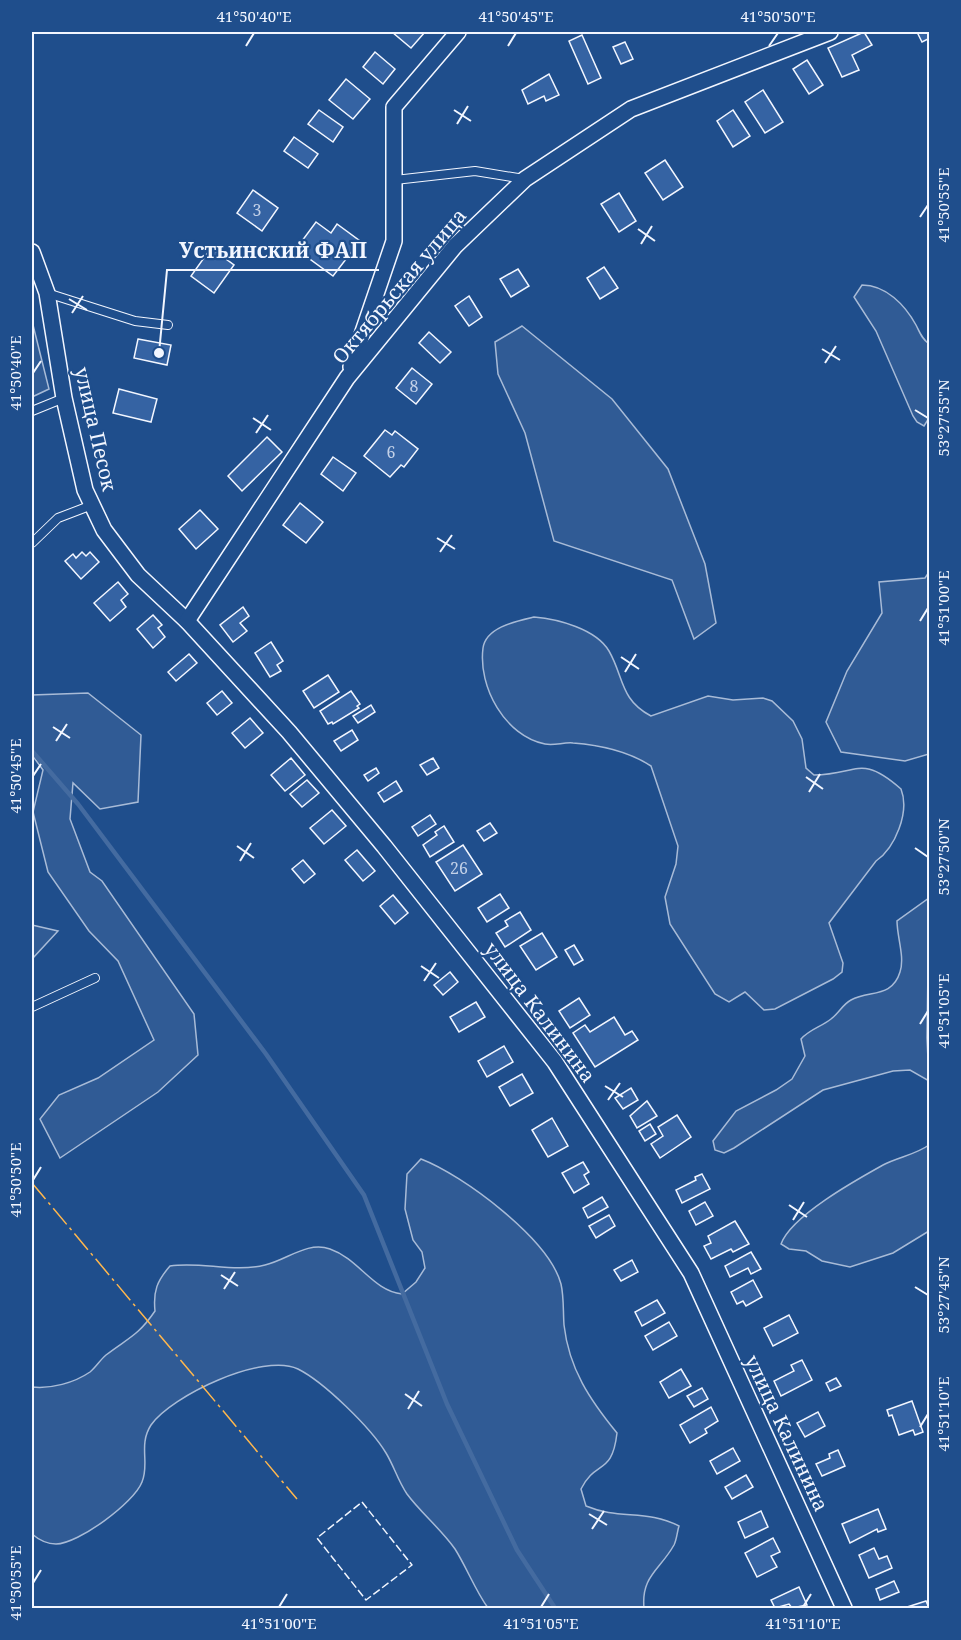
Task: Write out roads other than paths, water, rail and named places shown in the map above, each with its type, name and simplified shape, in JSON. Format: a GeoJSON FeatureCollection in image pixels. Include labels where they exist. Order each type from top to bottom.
{"type":"FeatureCollection","features":[{"type":"Feature","properties":{"kind":"street"},"geometry":{"type":"LineString","coordinates":[[347,378],[394,241],[394,106],[458,32]]}},
{"type":"Feature","properties":{"kind":"street","name":"Октябрьская улица"},"geometry":{"type":"LineString","coordinates":[[187,621],[347,378],[455,246],[525,179],[631,109],[830,32]]}},
{"type":"Feature","properties":{"kind":"street","name":"улица Песок"},"geometry":{"type":"LineString","coordinates":[[32,252],[47,293],[64,398],[82,480],[92,504],[104,530],[138,575],[187,621]]}},
{"type":"Feature","properties":{"kind":"street","name":"улица Калинина"},"geometry":{"type":"LineString","coordinates":[[187,621],[289,732],[377,837],[555,1062],[691,1273],[844,1608]]}},
{"type":"Feature","properties":{"kind":"lane"},"geometry":{"type":"LineString","coordinates":[[395,180],[475,171],[525,179]]}},
{"type":"Feature","properties":{"kind":"lane"},"geometry":{"type":"LineString","coordinates":[[47,293],[135,321],[168,325]]}},
{"type":"Feature","properties":{"kind":"lane"},"geometry":{"type":"LineString","coordinates":[[32,411],[64,398]]}},
{"type":"Feature","properties":{"kind":"lane"},"geometry":{"type":"LineString","coordinates":[[32,543],[58,518],[92,504]]}},
{"type":"Feature","properties":{"kind":"lane"},"geometry":{"type":"LineString","coordinates":[[32,1007],[95,978]]}},
{"type":"Feature","properties":{"kind":"waterway"},"geometry":{"type":"LineString","coordinates":[[32,751],[78,804],[266,1054],[364,1195],[447,1404],[517,1550],[555,1608]]}},
{"type":"Feature","properties":{"kind":"place","name":"Устьинский ФАП"},"geometry":{"type":"Point","coordinates":[159,353]}}]}
